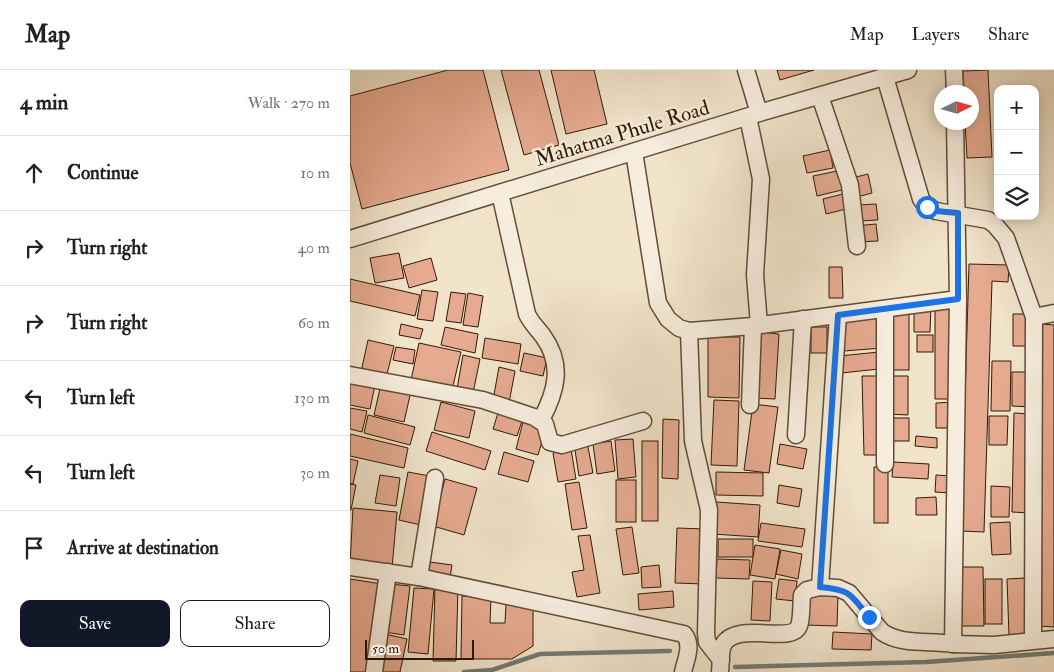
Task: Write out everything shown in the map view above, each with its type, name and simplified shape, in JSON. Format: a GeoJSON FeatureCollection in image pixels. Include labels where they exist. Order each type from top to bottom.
{"type":"FeatureCollection","features":[{"type":"Feature","properties":{"kind":"street"},"geometry":{"type":"LineString","coordinates":[[746,70],[761,180],[755,275],[756,326],[750,405]]}},
{"type":"Feature","properties":{"kind":"street","name":"Mahatma Phule Road"},"geometry":{"type":"LineString","coordinates":[[350,239],[753,115],[908,70]]}},
{"type":"Feature","properties":{"kind":"street"},"geometry":{"type":"LineString","coordinates":[[954,70],[955,85]]}},
{"type":"Feature","properties":{"kind":"street"},"geometry":{"type":"LineString","coordinates":[[885,76],[921,199],[927,207],[936,211],[958,213],[988,220],[1006,238],[1034,317],[1033,640]]}},
{"type":"Feature","properties":{"kind":"street"},"geometry":{"type":"LineString","coordinates":[[820,96],[850,185],[857,246]]}},
{"type":"Feature","properties":{"kind":"street"},"geometry":{"type":"LineString","coordinates":[[953,644],[958,299],[956,130]]}},
{"type":"Feature","properties":{"kind":"street"},"geometry":{"type":"LineString","coordinates":[[634,152],[658,303],[668,319],[679,328],[689,330],[756,326],[958,299]]}},
{"type":"Feature","properties":{"kind":"street"},"geometry":{"type":"LineString","coordinates":[[500,193],[528,314],[531,322],[548,344],[556,370],[553,398],[541,420]]}},
{"type":"Feature","properties":{"kind":"street"},"geometry":{"type":"LineString","coordinates":[[885,308],[885,464]]}},
{"type":"Feature","properties":{"kind":"street"},"geometry":{"type":"LineString","coordinates":[[1034,317],[1054,314]]}},
{"type":"Feature","properties":{"kind":"street"},"geometry":{"type":"LineString","coordinates":[[820,587],[838,315]]}},
{"type":"Feature","properties":{"kind":"street"},"geometry":{"type":"LineString","coordinates":[[796,435],[803,319]]}},
{"type":"Feature","properties":{"kind":"street"},"geometry":{"type":"LineString","coordinates":[[689,330],[693,440],[709,510],[706,633],[707,642],[721,666]]}},
{"type":"Feature","properties":{"kind":"street"},"geometry":{"type":"LineString","coordinates":[[350,374],[482,400],[541,420],[550,442],[562,445],[643,421]]}},
{"type":"Feature","properties":{"kind":"street"},"geometry":{"type":"LineString","coordinates":[[418,576],[435,478]]}},
{"type":"Feature","properties":{"kind":"street"},"geometry":{"type":"LineString","coordinates":[[350,567],[418,576],[684,634],[689,640],[690,646],[683,672]]}},
{"type":"Feature","properties":{"kind":"street"},"geometry":{"type":"LineString","coordinates":[[374,672],[388,572]]}},
{"type":"Feature","properties":{"kind":"street"},"geometry":{"type":"LineString","coordinates":[[721,666],[722,647],[733,636],[758,632],[788,634],[794,632],[799,627],[802,595],[807,590],[820,587],[838,588],[849,593],[882,632],[900,640],[994,645],[1054,639]]}},
{"type":"Feature","properties":{"kind":"building"},"geometry":{"type":"Polygon","coordinates":[[[448,70],[483,70],[509,170],[362,209],[350,163],[350,96],[448,70]]]}},
{"type":"Feature","properties":{"kind":"building"},"geometry":{"type":"Polygon","coordinates":[[[501,70],[539,70],[559,145],[524,155],[501,70]]]}},
{"type":"Feature","properties":{"kind":"building"},"geometry":{"type":"Polygon","coordinates":[[[551,70],[594,70],[607,124],[566,134],[551,70]]]}},
{"type":"Feature","properties":{"kind":"building"},"geometry":{"type":"Polygon","coordinates":[[[777,70],[814,70],[780,80],[777,70]]]}},
{"type":"Feature","properties":{"kind":"building"},"geometry":{"type":"Polygon","coordinates":[[[988,70],[992,157],[967,158],[965,130],[979,130],[979,85],[964,85],[963,71],[988,70]]]}},
{"type":"Feature","properties":{"kind":"building"},"geometry":{"type":"Polygon","coordinates":[[[830,150],[833,168],[807,173],[803,156],[830,150]]]}},
{"type":"Feature","properties":{"kind":"building"},"geometry":{"type":"Polygon","coordinates":[[[842,170],[846,189],[817,196],[813,176],[842,170]]]}},
{"type":"Feature","properties":{"kind":"building"},"geometry":{"type":"Polygon","coordinates":[[[868,174],[872,193],[857,197],[852,178],[868,174]]]}},
{"type":"Feature","properties":{"kind":"building"},"geometry":{"type":"Polygon","coordinates":[[[847,193],[850,208],[826,214],[823,199],[847,193]]]}},
{"type":"Feature","properties":{"kind":"building"},"geometry":{"type":"Polygon","coordinates":[[[876,204],[878,220],[859,221],[858,205],[876,204]]]}},
{"type":"Feature","properties":{"kind":"building"},"geometry":{"type":"Polygon","coordinates":[[[876,224],[878,241],[857,242],[855,226],[876,224]]]}},
{"type":"Feature","properties":{"kind":"building"},"geometry":{"type":"Polygon","coordinates":[[[399,253],[404,278],[375,283],[370,258],[399,253]]]}},
{"type":"Feature","properties":{"kind":"building"},"geometry":{"type":"Polygon","coordinates":[[[431,258],[437,280],[409,288],[403,266],[431,258]]]}},
{"type":"Feature","properties":{"kind":"building"},"geometry":{"type":"Polygon","coordinates":[[[969,264],[1009,265],[1008,282],[992,281],[984,532],[961,531],[969,264]]]}},
{"type":"Feature","properties":{"kind":"building"},"geometry":{"type":"Polygon","coordinates":[[[829,267],[842,267],[843,298],[829,298],[829,267]]]}},
{"type":"Feature","properties":{"kind":"building"},"geometry":{"type":"Polygon","coordinates":[[[350,279],[420,295],[415,316],[350,301],[350,279]]]}},
{"type":"Feature","properties":{"kind":"building"},"geometry":{"type":"Polygon","coordinates":[[[422,290],[438,292],[433,321],[417,319],[422,290]]]}},
{"type":"Feature","properties":{"kind":"building"},"geometry":{"type":"Polygon","coordinates":[[[451,292],[466,294],[461,323],[446,321],[451,292]]]}},
{"type":"Feature","properties":{"kind":"building"},"geometry":{"type":"Polygon","coordinates":[[[468,293],[483,296],[478,327],[463,325],[468,293]]]}},
{"type":"Feature","properties":{"kind":"building"},"geometry":{"type":"Polygon","coordinates":[[[914,306],[931,306],[930,332],[914,332],[914,306]]]}},
{"type":"Feature","properties":{"kind":"building"},"geometry":{"type":"Polygon","coordinates":[[[935,306],[952,306],[953,399],[935,399],[935,306]]]}},
{"type":"Feature","properties":{"kind":"building"},"geometry":{"type":"Polygon","coordinates":[[[892,310],[909,310],[909,370],[892,370],[892,310]]]}},
{"type":"Feature","properties":{"kind":"building"},"geometry":{"type":"Polygon","coordinates":[[[880,314],[882,348],[844,351],[841,317],[880,314]]]}},
{"type":"Feature","properties":{"kind":"building"},"geometry":{"type":"Polygon","coordinates":[[[1013,314],[1030,314],[1029,346],[1013,346],[1013,314]]]}},
{"type":"Feature","properties":{"kind":"building"},"geometry":{"type":"Polygon","coordinates":[[[401,324],[423,329],[420,339],[399,335],[401,324]]]}},
{"type":"Feature","properties":{"kind":"building"},"geometry":{"type":"Polygon","coordinates":[[[1042,324],[1054,325],[1054,627],[1039,626],[1042,324]]]}},
{"type":"Feature","properties":{"kind":"building"},"geometry":{"type":"Polygon","coordinates":[[[445,327],[478,334],[475,353],[441,345],[445,327]]]}},
{"type":"Feature","properties":{"kind":"building"},"geometry":{"type":"Polygon","coordinates":[[[811,327],[827,327],[827,353],[811,353],[811,327]]]}},
{"type":"Feature","properties":{"kind":"building"},"geometry":{"type":"Polygon","coordinates":[[[759,332],[779,334],[775,399],[754,398],[759,332]]]}},
{"type":"Feature","properties":{"kind":"building"},"geometry":{"type":"Polygon","coordinates":[[[917,335],[933,335],[933,352],[917,352],[917,335]]]}},
{"type":"Feature","properties":{"kind":"building"},"geometry":{"type":"Polygon","coordinates":[[[708,337],[740,337],[739,398],[708,397],[708,337]]]}},
{"type":"Feature","properties":{"kind":"building"},"geometry":{"type":"Polygon","coordinates":[[[485,338],[521,344],[518,364],[482,358],[485,338]]]}},
{"type":"Feature","properties":{"kind":"building"},"geometry":{"type":"Polygon","coordinates":[[[368,340],[394,346],[386,378],[361,372],[368,340]]]}},
{"type":"Feature","properties":{"kind":"building"},"geometry":{"type":"Polygon","coordinates":[[[419,343],[461,352],[452,390],[411,380],[419,343]]]}},
{"type":"Feature","properties":{"kind":"building"},"geometry":{"type":"Polygon","coordinates":[[[396,347],[415,350],[413,364],[393,360],[396,347]]]}},
{"type":"Feature","properties":{"kind":"building"},"geometry":{"type":"Polygon","coordinates":[[[879,352],[879,369],[841,373],[839,356],[879,352]]]}},
{"type":"Feature","properties":{"kind":"building"},"geometry":{"type":"Polygon","coordinates":[[[524,353],[547,358],[543,376],[520,371],[524,353]]]}},
{"type":"Feature","properties":{"kind":"building"},"geometry":{"type":"Polygon","coordinates":[[[463,355],[480,359],[473,393],[457,389],[463,355]]]}},
{"type":"Feature","properties":{"kind":"building"},"geometry":{"type":"Polygon","coordinates":[[[992,361],[1011,361],[1010,411],[991,411],[992,361]]]}},
{"type":"Feature","properties":{"kind":"building"},"geometry":{"type":"Polygon","coordinates":[[[499,367],[515,371],[509,403],[493,400],[499,367]]]}},
{"type":"Feature","properties":{"kind":"building"},"geometry":{"type":"Polygon","coordinates":[[[1012,372],[1032,372],[1032,407],[1012,406],[1012,372]]]}},
{"type":"Feature","properties":{"kind":"building"},"geometry":{"type":"Polygon","coordinates":[[[862,376],[881,376],[884,455],[864,455],[862,376]]]}},
{"type":"Feature","properties":{"kind":"building"},"geometry":{"type":"Polygon","coordinates":[[[887,376],[908,376],[908,415],[887,414],[887,376]]]}},
{"type":"Feature","properties":{"kind":"building"},"geometry":{"type":"Polygon","coordinates":[[[350,379],[375,385],[370,409],[350,405],[350,379]]]}},
{"type":"Feature","properties":{"kind":"building"},"geometry":{"type":"Polygon","coordinates":[[[381,384],[411,391],[404,422],[374,415],[381,384]]]}},
{"type":"Feature","properties":{"kind":"building"},"geometry":{"type":"Polygon","coordinates":[[[714,400],[739,401],[737,466],[711,465],[714,400]]]}},
{"type":"Feature","properties":{"kind":"building"},"geometry":{"type":"Polygon","coordinates":[[[441,402],[475,411],[469,438],[434,430],[441,402]]]}},
{"type":"Feature","properties":{"kind":"building"},"geometry":{"type":"Polygon","coordinates":[[[953,402],[953,428],[936,428],[936,403],[953,402]]]}},
{"type":"Feature","properties":{"kind":"building"},"geometry":{"type":"Polygon","coordinates":[[[753,404],[778,407],[769,473],[744,470],[753,404]]]}},
{"type":"Feature","properties":{"kind":"building"},"geometry":{"type":"Polygon","coordinates":[[[350,408],[367,411],[362,432],[350,429],[350,408]]]}},
{"type":"Feature","properties":{"kind":"building"},"geometry":{"type":"Polygon","coordinates":[[[498,413],[522,421],[517,436],[493,429],[498,413]]]}},
{"type":"Feature","properties":{"kind":"building"},"geometry":{"type":"Polygon","coordinates":[[[1014,413],[1031,414],[1029,513],[1012,512],[1014,413]]]}},
{"type":"Feature","properties":{"kind":"building"},"geometry":{"type":"Polygon","coordinates":[[[368,415],[415,427],[410,445],[364,433],[368,415]]]}},
{"type":"Feature","properties":{"kind":"building"},"geometry":{"type":"Polygon","coordinates":[[[989,416],[1008,416],[1007,445],[989,445],[989,416]]]}},
{"type":"Feature","properties":{"kind":"building"},"geometry":{"type":"Polygon","coordinates":[[[887,418],[909,418],[909,441],[887,441],[887,418]]]}},
{"type":"Feature","properties":{"kind":"building"},"geometry":{"type":"Polygon","coordinates":[[[663,419],[679,420],[678,479],[662,478],[663,419]]]}},
{"type":"Feature","properties":{"kind":"building"},"geometry":{"type":"Polygon","coordinates":[[[523,422],[546,428],[538,455],[516,449],[523,422]]]}},
{"type":"Feature","properties":{"kind":"building"},"geometry":{"type":"Polygon","coordinates":[[[432,432],[491,451],[485,470],[426,451],[432,432]]]}},
{"type":"Feature","properties":{"kind":"building"},"geometry":{"type":"Polygon","coordinates":[[[350,434],[408,448],[404,468],[350,456],[350,434]]]}},
{"type":"Feature","properties":{"kind":"building"},"geometry":{"type":"Polygon","coordinates":[[[916,436],[937,438],[937,448],[915,446],[916,436]]]}},
{"type":"Feature","properties":{"kind":"building"},"geometry":{"type":"Polygon","coordinates":[[[633,439],[636,477],[618,479],[615,440],[633,439]]]}},
{"type":"Feature","properties":{"kind":"building"},"geometry":{"type":"Polygon","coordinates":[[[611,441],[615,471],[597,474],[593,444],[611,441]]]}},
{"type":"Feature","properties":{"kind":"building"},"geometry":{"type":"Polygon","coordinates":[[[642,441],[658,441],[658,521],[642,521],[642,441]]]}},
{"type":"Feature","properties":{"kind":"building"},"geometry":{"type":"Polygon","coordinates":[[[587,442],[593,473],[579,476],[574,444],[587,442]]]}},
{"type":"Feature","properties":{"kind":"building"},"geometry":{"type":"Polygon","coordinates":[[[780,444],[807,449],[803,469],[777,464],[780,444]]]}},
{"type":"Feature","properties":{"kind":"building"},"geometry":{"type":"Polygon","coordinates":[[[571,449],[576,479],[558,482],[553,453],[571,449]]]}},
{"type":"Feature","properties":{"kind":"building"},"geometry":{"type":"Polygon","coordinates":[[[504,452],[534,461],[528,482],[498,474],[504,452]]]}},
{"type":"Feature","properties":{"kind":"building"},"geometry":{"type":"Polygon","coordinates":[[[350,459],[358,461],[353,484],[350,483],[350,459]]]}},
{"type":"Feature","properties":{"kind":"building"},"geometry":{"type":"Polygon","coordinates":[[[893,462],[929,464],[928,479],[892,477],[893,462]]]}},
{"type":"Feature","properties":{"kind":"building"},"geometry":{"type":"Polygon","coordinates":[[[874,467],[888,467],[888,523],[874,523],[874,467]]]}},
{"type":"Feature","properties":{"kind":"building"},"geometry":{"type":"Polygon","coordinates":[[[408,472],[435,477],[425,526],[399,520],[408,472]]]}},
{"type":"Feature","properties":{"kind":"building"},"geometry":{"type":"Polygon","coordinates":[[[716,472],[763,473],[763,496],[716,495],[716,472]]]}},
{"type":"Feature","properties":{"kind":"building"},"geometry":{"type":"Polygon","coordinates":[[[380,475],[400,478],[396,506],[375,503],[380,475]]]}},
{"type":"Feature","properties":{"kind":"building"},"geometry":{"type":"Polygon","coordinates":[[[936,475],[951,476],[951,493],[935,492],[936,475]]]}},
{"type":"Feature","properties":{"kind":"building"},"geometry":{"type":"Polygon","coordinates":[[[445,479],[477,488],[464,535],[433,526],[445,479]]]}},
{"type":"Feature","properties":{"kind":"building"},"geometry":{"type":"Polygon","coordinates":[[[616,480],[636,480],[636,522],[616,522],[616,480]]]}},
{"type":"Feature","properties":{"kind":"building"},"geometry":{"type":"Polygon","coordinates":[[[579,482],[587,528],[572,530],[565,484],[579,482]]]}},
{"type":"Feature","properties":{"kind":"building"},"geometry":{"type":"Polygon","coordinates":[[[350,484],[356,485],[351,510],[350,510],[350,484]]]}},
{"type":"Feature","properties":{"kind":"building"},"geometry":{"type":"Polygon","coordinates":[[[779,485],[802,489],[799,507],[777,503],[779,485]]]}},
{"type":"Feature","properties":{"kind":"building"},"geometry":{"type":"Polygon","coordinates":[[[991,486],[1010,487],[1009,517],[991,517],[991,486]]]}},
{"type":"Feature","properties":{"kind":"building"},"geometry":{"type":"Polygon","coordinates":[[[936,497],[937,515],[916,515],[916,498],[936,497]]]}},
{"type":"Feature","properties":{"kind":"building"},"geometry":{"type":"Polygon","coordinates":[[[716,502],[760,505],[758,537],[713,534],[716,502]]]}},
{"type":"Feature","properties":{"kind":"building"},"geometry":{"type":"Polygon","coordinates":[[[353,508],[397,512],[392,568],[350,564],[353,508]]]}},
{"type":"Feature","properties":{"kind":"building"},"geometry":{"type":"Polygon","coordinates":[[[1010,522],[1011,554],[992,555],[990,523],[1010,522]]]}},
{"type":"Feature","properties":{"kind":"building"},"geometry":{"type":"Polygon","coordinates":[[[761,523],[805,529],[802,547],[758,541],[761,523]]]}},
{"type":"Feature","properties":{"kind":"building"},"geometry":{"type":"Polygon","coordinates":[[[632,527],[639,573],[623,575],[616,529],[632,527]]]}},
{"type":"Feature","properties":{"kind":"building"},"geometry":{"type":"Polygon","coordinates":[[[677,528],[706,529],[704,584],[675,583],[677,528]]]}},
{"type":"Feature","properties":{"kind":"building"},"geometry":{"type":"Polygon","coordinates":[[[590,535],[600,593],[577,597],[572,572],[584,570],[578,536],[590,535]]]}},
{"type":"Feature","properties":{"kind":"building"},"geometry":{"type":"Polygon","coordinates":[[[718,539],[753,539],[753,557],[718,557],[718,539]]]}},
{"type":"Feature","properties":{"kind":"building"},"geometry":{"type":"Polygon","coordinates":[[[755,545],[780,549],[775,579],[750,575],[755,545]]]}},
{"type":"Feature","properties":{"kind":"building"},"geometry":{"type":"Polygon","coordinates":[[[781,550],[802,554],[798,579],[776,574],[781,550]]]}},
{"type":"Feature","properties":{"kind":"building"},"geometry":{"type":"Polygon","coordinates":[[[717,559],[750,560],[749,579],[716,578],[717,559]]]}},
{"type":"Feature","properties":{"kind":"building"},"geometry":{"type":"Polygon","coordinates":[[[430,562],[452,565],[450,578],[428,575],[430,562]]]}},
{"type":"Feature","properties":{"kind":"building"},"geometry":{"type":"Polygon","coordinates":[[[659,565],[661,587],[642,588],[641,567],[659,565]]]}},
{"type":"Feature","properties":{"kind":"building"},"geometry":{"type":"Polygon","coordinates":[[[960,567],[983,567],[984,626],[961,626],[960,567]]]}},
{"type":"Feature","properties":{"kind":"building"},"geometry":{"type":"Polygon","coordinates":[[[1025,578],[1027,636],[1009,636],[1007,579],[1025,578]]]}},
{"type":"Feature","properties":{"kind":"building"},"geometry":{"type":"Polygon","coordinates":[[[350,579],[382,584],[368,672],[350,672],[350,579]]]}},
{"type":"Feature","properties":{"kind":"building"},"geometry":{"type":"Polygon","coordinates":[[[779,579],[797,581],[795,601],[776,599],[779,579]]]}},
{"type":"Feature","properties":{"kind":"building"},"geometry":{"type":"Polygon","coordinates":[[[985,579],[1002,579],[1002,624],[985,624],[985,579]]]}},
{"type":"Feature","properties":{"kind":"building"},"geometry":{"type":"Polygon","coordinates":[[[753,581],[772,582],[770,621],[751,620],[753,581]]]}},
{"type":"Feature","properties":{"kind":"building"},"geometry":{"type":"Polygon","coordinates":[[[390,584],[410,586],[404,635],[384,632],[390,584]]]}},
{"type":"Feature","properties":{"kind":"building"},"geometry":{"type":"Polygon","coordinates":[[[435,586],[458,587],[456,661],[433,661],[435,586]]]}},
{"type":"Feature","properties":{"kind":"building"},"geometry":{"type":"Polygon","coordinates":[[[414,588],[434,589],[428,654],[408,652],[414,588]]]}},
{"type":"Feature","properties":{"kind":"building"},"geometry":{"type":"Polygon","coordinates":[[[673,591],[674,607],[639,610],[638,594],[673,591]]]}},
{"type":"Feature","properties":{"kind":"building"},"geometry":{"type":"Polygon","coordinates":[[[806,595],[838,596],[837,626],[805,625],[806,595]]]}},
{"type":"Feature","properties":{"kind":"building"},"geometry":{"type":"Polygon","coordinates":[[[462,596],[491,596],[490,623],[505,623],[506,604],[533,605],[533,646],[512,659],[461,659],[462,596]]]}},
{"type":"Feature","properties":{"kind":"building"},"geometry":{"type":"Polygon","coordinates":[[[833,632],[872,634],[871,650],[832,649],[833,632]]]}},
{"type":"Feature","properties":{"kind":"building"},"geometry":{"type":"Polygon","coordinates":[[[385,634],[407,639],[400,672],[377,672],[385,634]]]}},
{"type":"Feature","properties":{"kind":"waterway"},"geometry":{"type":"LineString","coordinates":[[464,672],[492,670],[540,654],[670,651]]}},
{"type":"Feature","properties":{"kind":"waterway"},"geometry":{"type":"LineString","coordinates":[[735,667],[926,662],[1054,653]]}},
{"type":"Feature","properties":{"kind":"route"},"geometry":{"type":"LineString","coordinates":[[869,617],[849,593],[838,588],[820,587],[838,315],[958,299],[958,213],[936,211],[927,207]]}}]}
